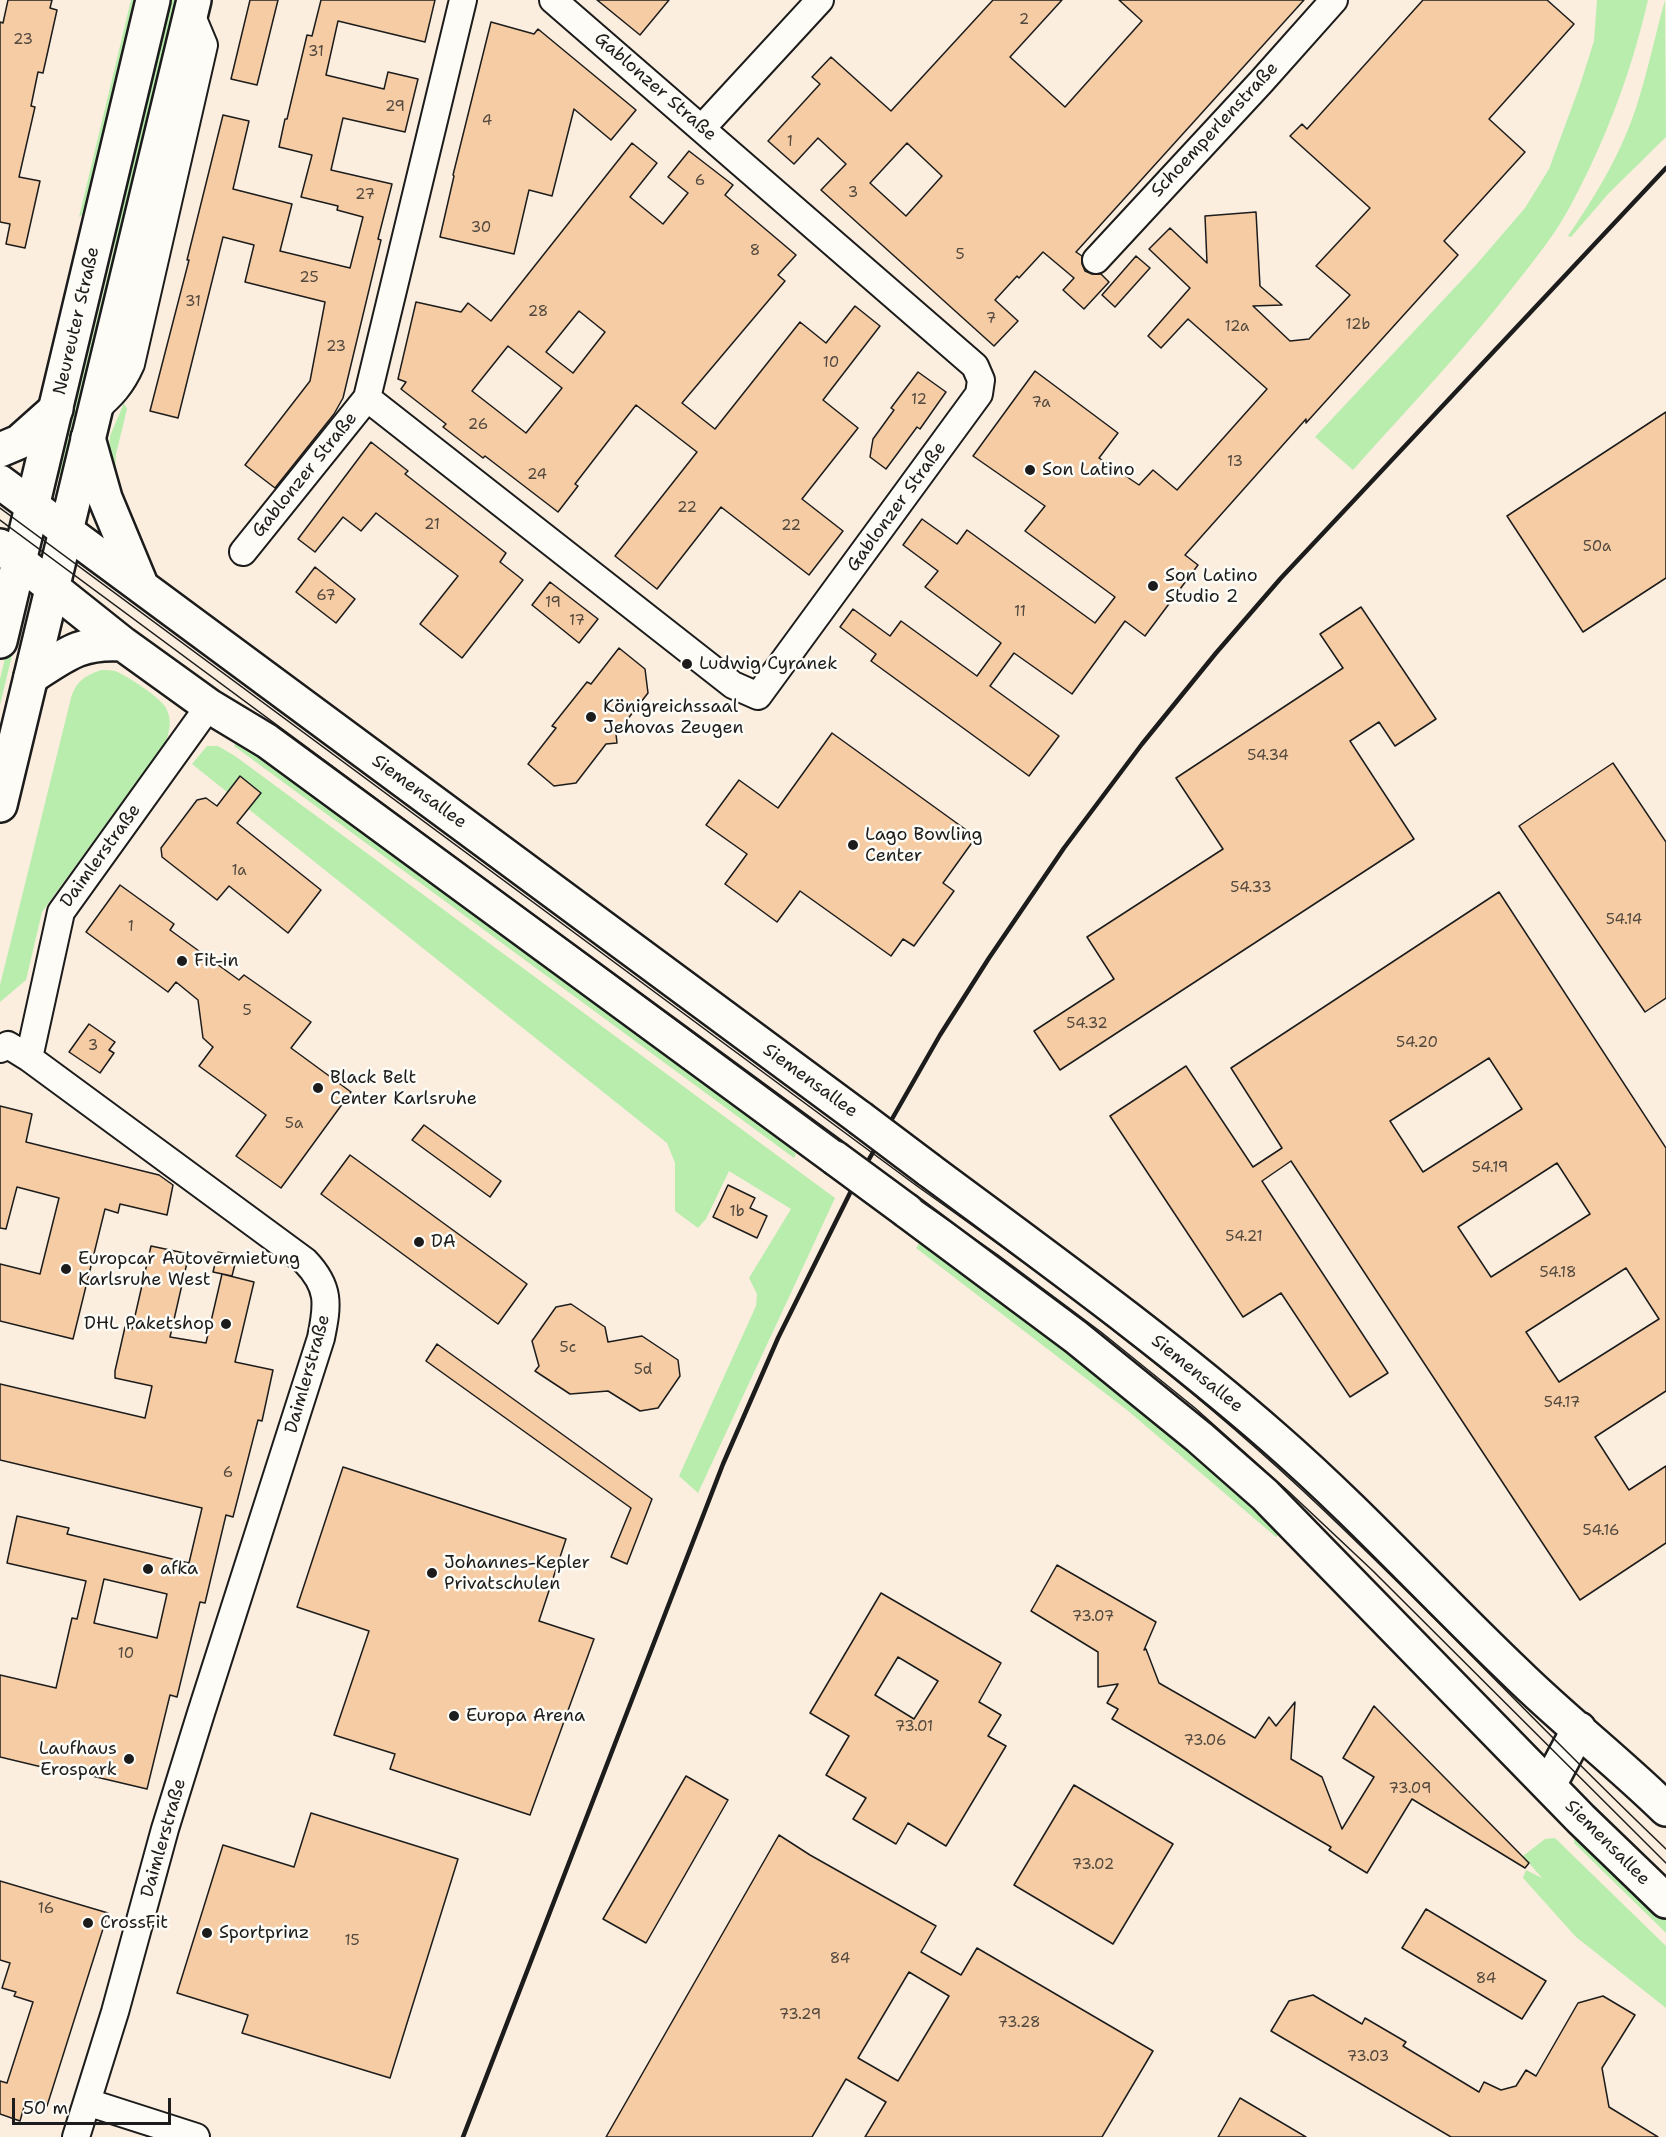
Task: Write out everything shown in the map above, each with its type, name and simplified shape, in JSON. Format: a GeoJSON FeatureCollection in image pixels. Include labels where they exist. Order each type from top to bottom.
{"type":"FeatureCollection","features":[{"type":"Feature","properties":{"kind":"main road","name":"Neureuter Straße"},"geometry":{"type":"LineString","coordinates":[[0,641],[10,554],[33,506],[153,0]]}},
{"type":"Feature","properties":{"kind":"main road","name":"Neureuter Straße"},"geometry":{"type":"LineString","coordinates":[[0,805],[192,7]]}},
{"type":"Feature","properties":{"kind":"main road"},"geometry":{"type":"LineString","coordinates":[[0,450],[19,442],[56,409]]}},
{"type":"Feature","properties":{"kind":"main road"},"geometry":{"type":"LineString","coordinates":[[91,424],[105,498],[142,587]]}},
{"type":"Feature","properties":{"kind":"main road","name":"Siemensallee"},"geometry":{"type":"LineString","coordinates":[[0,482],[1097,1294],[1186,1364],[1276,1440],[1365,1524],[1518,1676],[1628,1772],[1666,1809]]}},
{"type":"Feature","properties":{"kind":"main road","name":"Siemensallee"},"geometry":{"type":"LineString","coordinates":[[10,554],[123,644],[209,706],[267,741],[1076,1337],[1265,1495],[1666,1901]]}},
{"type":"Feature","properties":{"kind":"main road"},"geometry":{"type":"LineString","coordinates":[[31,677],[77,648],[93,644],[123,644]]}},
{"type":"Feature","properties":{"kind":"main road","name":"Siemensallee"},"geometry":{"type":"LineString","coordinates":[[1549,1785],[1578,1729]]}},
{"type":"Feature","properties":{"kind":"street","name":"Gablonzer Straße"},"geometry":{"type":"LineString","coordinates":[[243,552],[367,398],[463,0]]}},
{"type":"Feature","properties":{"kind":"street","name":"Gablonzer Straße"},"geometry":{"type":"LineString","coordinates":[[367,398],[733,686],[758,696],[979,394],[981,380],[975,366],[554,0]]}},
{"type":"Feature","properties":{"kind":"street"},"geometry":{"type":"LineString","coordinates":[[702,128],[820,0]]}},
{"type":"Feature","properties":{"kind":"street","name":"Schoemperlenstraße"},"geometry":{"type":"LineString","coordinates":[[1096,260],[1334,0]]}},
{"type":"Feature","properties":{"kind":"street","name":"Daimlerstraße"},"geometry":{"type":"LineString","coordinates":[[76,2137],[115,2012],[165,1829],[321,1338],[327,1309],[325,1289],[318,1274],[305,1261],[29,1058],[61,912],[209,706]]}},
{"type":"Feature","properties":{"kind":"street"},"geometry":{"type":"LineString","coordinates":[[0,1049],[8,1045],[29,1058]]}},
{"type":"Feature","properties":{"kind":"street"},"geometry":{"type":"LineString","coordinates":[[87,2102],[196,2137]]}},
{"type":"Feature","properties":{"kind":"green space"},"geometry":{"type":"Polygon","coordinates":[[[131,0],[137,0],[85,213],[79,217],[131,0]]]}},
{"type":"Feature","properties":{"kind":"green space"},"geometry":{"type":"Polygon","coordinates":[[[163,0],[179,0],[64,476],[59,475],[114,248],[163,0]]]}},
{"type":"Feature","properties":{"kind":"green space"},"geometry":{"type":"Polygon","coordinates":[[[1597,0],[1648,0],[1625,82],[1580,187],[1550,239],[1498,306],[1353,470],[1315,437],[1475,266],[1525,208],[1549,169],[1580,85],[1594,41],[1597,0]]]}},
{"type":"Feature","properties":{"kind":"green space"},"geometry":{"type":"Polygon","coordinates":[[[1665,0],[1666,137],[1609,193],[1571,237],[1568,236],[1600,187],[1626,134],[1643,86],[1665,0]]]}},
{"type":"Feature","properties":{"kind":"green space"},"geometry":{"type":"Polygon","coordinates":[[[124,403],[127,409],[116,454],[114,496],[108,463],[110,436],[124,403]]]}},
{"type":"Feature","properties":{"kind":"green space"},"geometry":{"type":"Polygon","coordinates":[[[15,616],[21,618],[0,705],[0,679],[15,616]]]}},
{"type":"Feature","properties":{"kind":"green space"},"geometry":{"type":"Polygon","coordinates":[[[101,670],[115,671],[143,687],[163,703],[170,720],[166,741],[42,912],[26,980],[0,1002],[0,985],[71,698],[75,688],[82,680],[101,670]]]}},
{"type":"Feature","properties":{"kind":"green space"},"geometry":{"type":"Polygon","coordinates":[[[237,740],[785,1143],[796,1154],[794,1158],[234,746],[237,740]]]}},
{"type":"Feature","properties":{"kind":"green space"},"geometry":{"type":"Polygon","coordinates":[[[207,746],[218,746],[235,756],[835,1198],[698,1493],[679,1476],[756,1306],[757,1294],[749,1278],[791,1209],[729,1171],[706,1219],[698,1228],[675,1211],[675,1163],[667,1143],[192,764],[207,746]]]}},
{"type":"Feature","properties":{"kind":"green space"},"geometry":{"type":"Polygon","coordinates":[[[920,1242],[1137,1408],[1224,1481],[1278,1535],[1276,1537],[1127,1410],[916,1248],[920,1242]]]}},
{"type":"Feature","properties":{"kind":"green space"},"geometry":{"type":"Polygon","coordinates":[[[1578,1832],[1666,1916],[1666,1933],[1574,1843],[1578,1832]]]}},
{"type":"Feature","properties":{"kind":"green space"},"geometry":{"type":"Polygon","coordinates":[[[1555,1838],[1666,1946],[1666,2008],[1576,1937],[1523,1878],[1526,1870],[1542,1878],[1523,1856],[1545,1839],[1555,1838]]]}},
{"type":"Feature","properties":{"kind":"building"},"geometry":{"type":"Polygon","coordinates":[[[8,0],[52,0],[50,8],[57,10],[43,73],[38,72],[31,106],[35,107],[19,177],[40,181],[25,248],[6,244],[10,224],[0,222],[0,22],[3,23],[8,0]]]}},
{"type":"Feature","properties":{"kind":"building"},"geometry":{"type":"Polygon","coordinates":[[[250,0],[278,0],[257,85],[231,79],[250,0]]]}},
{"type":"Feature","properties":{"kind":"building"},"geometry":{"type":"Polygon","coordinates":[[[321,0],[435,0],[425,42],[338,21],[326,75],[384,89],[388,72],[418,79],[405,132],[343,118],[331,170],[392,184],[343,398],[334,414],[275,488],[245,465],[310,381],[325,302],[245,282],[254,245],[223,237],[178,418],[150,411],[223,115],[249,121],[233,189],[292,204],[280,251],[350,268],[363,217],[337,210],[338,206],[301,197],[312,155],[279,147],[307,35],[312,36],[321,0]]]}},
{"type":"Feature","properties":{"kind":"building"},"geometry":{"type":"Polygon","coordinates":[[[597,0],[669,0],[640,35],[597,0]]]}},
{"type":"Feature","properties":{"kind":"building"},"geometry":{"type":"Polygon","coordinates":[[[993,0],[1062,0],[1010,57],[1065,107],[1142,21],[1119,0],[1304,0],[1076,252],[1082,256],[1085,271],[1101,274],[1109,282],[1084,309],[1063,290],[1074,278],[1043,252],[995,300],[1018,321],[994,346],[821,190],[846,164],[818,138],[794,164],[768,141],[820,84],[812,77],[831,57],[891,111],[993,0]],[[907,143],[870,183],[906,216],[942,176],[907,143]]]}},
{"type":"Feature","properties":{"kind":"building"},"geometry":{"type":"Polygon","coordinates":[[[1423,0],[1547,0],[1574,24],[1489,119],[1525,152],[1444,241],[1458,255],[1306,423],[1306,419],[1185,555],[1198,565],[1145,636],[1125,621],[1072,694],[1014,653],[990,686],[1059,736],[1029,776],[871,661],[876,654],[840,627],[853,609],[890,636],[901,621],[977,676],[1001,643],[925,587],[938,571],[903,545],[922,519],[957,544],[967,530],[1095,623],[1115,597],[1025,531],[1045,506],[973,456],[1035,371],[1118,433],[1099,458],[1139,485],[1153,470],[1177,490],[1267,389],[1188,319],[1161,348],[1148,336],[1190,288],[1149,249],[1170,228],[1207,263],[1205,216],[1256,212],[1260,286],[1282,305],[1253,306],[1290,341],[1309,339],[1350,295],[1316,266],[1370,208],[1290,136],[1302,124],[1307,129],[1423,0]]]}},
{"type":"Feature","properties":{"kind":"building"},"geometry":{"type":"Polygon","coordinates":[[[491,22],[534,34],[538,29],[636,110],[611,140],[574,109],[552,196],[529,190],[514,254],[440,237],[491,22]]]}},
{"type":"Feature","properties":{"kind":"building"},"geometry":{"type":"Polygon","coordinates":[[[632,143],[657,163],[630,197],[663,224],[688,193],[668,177],[689,151],[733,185],[725,195],[796,255],[778,275],[785,281],[682,403],[715,429],[800,322],[826,343],[855,306],[880,326],[823,400],[858,428],[802,499],[843,531],[809,575],[721,507],[657,589],[615,556],[697,452],[636,405],[575,484],[578,486],[558,512],[443,427],[446,424],[401,389],[406,382],[398,379],[416,302],[461,312],[468,303],[491,321],[632,143]],[[579,311],[546,352],[573,373],[605,332],[579,311]],[[508,346],[472,391],[526,433],[562,388],[508,346]]]}},
{"type":"Feature","properties":{"kind":"building"},"geometry":{"type":"Polygon","coordinates":[[[1136,256],[1150,268],[1115,307],[1102,295],[1136,256]]]}},
{"type":"Feature","properties":{"kind":"building"},"geometry":{"type":"Polygon","coordinates":[[[918,372],[946,392],[920,429],[917,427],[886,469],[870,457],[873,439],[894,410],[891,408],[918,372]]]}},
{"type":"Feature","properties":{"kind":"building"},"geometry":{"type":"Polygon","coordinates":[[[1666,412],[1666,578],[1583,632],[1507,516],[1666,412]]]}},
{"type":"Feature","properties":{"kind":"building"},"geometry":{"type":"Polygon","coordinates":[[[371,442],[408,471],[405,474],[506,553],[500,562],[523,580],[462,658],[420,624],[458,576],[376,513],[361,531],[343,517],[315,552],[298,539],[371,442]]]}},
{"type":"Feature","properties":{"kind":"building"},"geometry":{"type":"Polygon","coordinates":[[[315,567],[355,599],[336,623],[296,592],[315,567]]]}},
{"type":"Feature","properties":{"kind":"building"},"geometry":{"type":"Polygon","coordinates":[[[550,582],[598,619],[579,643],[532,605],[550,582]]]}},
{"type":"Feature","properties":{"kind":"building"},"geometry":{"type":"Polygon","coordinates":[[[1361,607],[1436,719],[1395,746],[1379,722],[1350,741],[1414,839],[1060,1070],[1034,1031],[1114,979],[1087,937],[1223,849],[1176,778],[1343,668],[1320,634],[1361,607]]]}},
{"type":"Feature","properties":{"kind":"building","name":"Königreichssaal Jehovas Zeugen"},"geometry":{"type":"Polygon","coordinates":[[[619,648],[645,669],[648,693],[616,734],[617,743],[606,744],[576,783],[554,786],[528,764],[556,728],[552,726],[587,682],[591,684],[619,648]]]}},
{"type":"Feature","properties":{"kind":"building","name":"Lago Bowling Center"},"geometry":{"type":"Polygon","coordinates":[[[832,733],[976,837],[943,883],[954,891],[914,946],[903,939],[891,956],[800,891],[777,922],[725,884],[747,854],[706,825],[739,780],[778,808],[832,733]]]}},
{"type":"Feature","properties":{"kind":"building"},"geometry":{"type":"Polygon","coordinates":[[[1613,763],[1666,842],[1666,998],[1645,1012],[1519,826],[1613,763]]]}},
{"type":"Feature","properties":{"kind":"building"},"geometry":{"type":"Polygon","coordinates":[[[240,776],[261,793],[237,823],[321,890],[288,933],[229,886],[217,900],[162,857],[161,848],[197,800],[206,798],[217,806],[240,776]]]}},
{"type":"Feature","properties":{"kind":"building"},"geometry":{"type":"Polygon","coordinates":[[[120,885],[174,924],[170,930],[239,980],[244,975],[311,1022],[291,1048],[351,1092],[281,1188],[236,1156],[266,1115],[199,1066],[213,1047],[203,1038],[198,1000],[176,982],[168,992],[86,932],[120,885]]]}},
{"type":"Feature","properties":{"kind":"building"},"geometry":{"type":"Polygon","coordinates":[[[1499,892],[1666,1148],[1666,1391],[1595,1437],[1629,1490],[1666,1466],[1666,1543],[1580,1600],[1291,1161],[1262,1181],[1388,1373],[1350,1397],[1281,1293],[1243,1317],[1110,1116],[1186,1066],[1253,1167],[1282,1148],[1231,1068],[1499,892]],[[1489,1058],[1390,1121],[1423,1172],[1522,1109],[1489,1058]],[[1557,1163],[1458,1227],[1491,1277],[1590,1214],[1557,1163]],[[1626,1268],[1526,1332],[1559,1382],[1659,1319],[1626,1268]]]}},
{"type":"Feature","properties":{"kind":"building"},"geometry":{"type":"Polygon","coordinates":[[[89,1024],[115,1042],[109,1050],[114,1053],[100,1073],[69,1052],[89,1024]]]}},
{"type":"Feature","properties":{"kind":"building"},"geometry":{"type":"Polygon","coordinates":[[[0,1106],[32,1114],[26,1142],[159,1175],[173,1185],[167,1215],[120,1204],[118,1213],[105,1209],[73,1339],[0,1321],[0,1264],[40,1274],[59,1198],[17,1187],[6,1229],[0,1228],[0,1106]]]}},
{"type":"Feature","properties":{"kind":"building"},"geometry":{"type":"Polygon","coordinates":[[[424,1125],[501,1181],[490,1197],[412,1140],[424,1125]]]}},
{"type":"Feature","properties":{"kind":"building"},"geometry":{"type":"Polygon","coordinates":[[[350,1155],[527,1284],[498,1324],[321,1194],[350,1155]]]}},
{"type":"Feature","properties":{"kind":"building"},"geometry":{"type":"Polygon","coordinates":[[[728,1185],[755,1198],[750,1208],[767,1216],[757,1238],[713,1217],[728,1185]]]}},
{"type":"Feature","properties":{"kind":"building"},"geometry":{"type":"Polygon","coordinates":[[[151,1246],[189,1254],[170,1337],[206,1343],[222,1274],[254,1282],[235,1362],[273,1370],[262,1421],[258,1420],[233,1517],[226,1515],[205,1603],[200,1602],[177,1697],[170,1695],[147,1789],[0,1757],[0,1675],[56,1688],[72,1618],[77,1619],[86,1581],[7,1563],[17,1516],[69,1528],[67,1534],[189,1563],[202,1508],[0,1460],[0,1384],[145,1418],[152,1386],[115,1378],[125,1327],[132,1329],[151,1246]],[[104,1579],[94,1623],[157,1638],[167,1594],[104,1579]]]}},
{"type":"Feature","properties":{"kind":"building"},"geometry":{"type":"Polygon","coordinates":[[[218,1252],[237,1256],[232,1276],[213,1272],[218,1252]]]}},
{"type":"Feature","properties":{"kind":"building"},"geometry":{"type":"Polygon","coordinates":[[[571,1304],[605,1327],[608,1342],[642,1336],[678,1360],[680,1376],[658,1408],[640,1411],[608,1391],[570,1394],[535,1371],[539,1366],[532,1341],[556,1307],[571,1304]]]}},
{"type":"Feature","properties":{"kind":"building"},"geometry":{"type":"Polygon","coordinates":[[[437,1344],[652,1499],[627,1564],[611,1557],[631,1508],[426,1361],[437,1344]]]}},
{"type":"Feature","properties":{"kind":"building"},"geometry":{"type":"Polygon","coordinates":[[[343,1467],[566,1539],[539,1621],[594,1639],[530,1815],[390,1769],[395,1754],[334,1735],[369,1631],[297,1607],[343,1467]]]}},
{"type":"Feature","properties":{"kind":"building"},"geometry":{"type":"Polygon","coordinates":[[[1057,1565],[1156,1622],[1144,1650],[1146,1649],[1159,1683],[1255,1738],[1269,1717],[1276,1726],[1295,1702],[1291,1759],[1322,1777],[1342,1829],[1374,1777],[1343,1758],[1374,1706],[1529,1863],[1525,1868],[1412,1799],[1367,1873],[1329,1850],[1331,1847],[1112,1719],[1118,1709],[1107,1703],[1118,1684],[1098,1687],[1098,1652],[1031,1611],[1057,1565]]]}},
{"type":"Feature","properties":{"kind":"building"},"geometry":{"type":"Polygon","coordinates":[[[881,1593],[1001,1663],[979,1702],[1001,1715],[988,1736],[1006,1746],[946,1846],[908,1823],[896,1844],[853,1819],[866,1798],[826,1775],[849,1736],[810,1713],[881,1593]],[[898,1657],[875,1695],[914,1719],[938,1681],[898,1657]]]}},
{"type":"Feature","properties":{"kind":"building"},"geometry":{"type":"Polygon","coordinates":[[[686,1776],[728,1800],[646,1943],[603,1919],[686,1776]]]}},
{"type":"Feature","properties":{"kind":"building"},"geometry":{"type":"Polygon","coordinates":[[[1074,1785],[1173,1844],[1113,1944],[1014,1885],[1074,1785]]]}},
{"type":"Feature","properties":{"kind":"building"},"geometry":{"type":"Polygon","coordinates":[[[311,1813],[458,1859],[390,2078],[242,2033],[248,2015],[177,1993],[223,1845],[294,1867],[311,1813]]]}},
{"type":"Feature","properties":{"kind":"building"},"geometry":{"type":"Polygon","coordinates":[[[779,1835],[936,1926],[921,1952],[961,1975],[977,1948],[1153,2051],[1102,2137],[865,2137],[886,2102],[846,2079],[812,2137],[606,2137],[779,1835]],[[909,1972],[858,2058],[898,2081],[949,1996],[909,1972]]]}},
{"type":"Feature","properties":{"kind":"building"},"geometry":{"type":"Polygon","coordinates":[[[0,1881],[108,1913],[47,2106],[26,2100],[20,2121],[0,2114],[0,2081],[7,2083],[33,2002],[14,1996],[16,1992],[2,1988],[10,1963],[0,1960],[0,1881]]]}},
{"type":"Feature","properties":{"kind":"building"},"geometry":{"type":"Polygon","coordinates":[[[1426,1909],[1546,1981],[1522,2019],[1402,1948],[1426,1909]]]}},
{"type":"Feature","properties":{"kind":"building"},"geometry":{"type":"Polygon","coordinates":[[[1313,1995],[1362,2024],[1365,2018],[1406,2042],[1403,2046],[1479,2092],[1484,2082],[1501,2090],[1516,2086],[1526,2070],[1536,2076],[1578,2003],[1603,1996],[1635,2015],[1602,2068],[1609,2107],[1658,2137],[1451,2137],[1271,2031],[1289,2001],[1313,1995]]]}},
{"type":"Feature","properties":{"kind":"building"},"geometry":{"type":"Polygon","coordinates":[[[1240,2098],[1306,2137],[1218,2137],[1240,2098]]]}},
{"type":"Feature","properties":{"kind":"tram line"},"geometry":{"type":"LineString","coordinates":[[0,508],[1016,1257],[1162,1368],[1255,1447],[1347,1532],[1666,1849]]}},
{"type":"Feature","properties":{"kind":"tram line"},"geometry":{"type":"LineString","coordinates":[[0,520],[912,1195],[998,1255],[1101,1332],[1195,1408],[1288,1491],[1372,1570],[1666,1863]]}},
{"type":"Feature","properties":{"kind":"railway"},"geometry":{"type":"LineString","coordinates":[[463,2137],[723,1464],[778,1338],[852,1189],[940,1035],[1064,848],[1142,744],[1216,653],[1281,578],[1666,168]]}},
{"type":"Feature","properties":{"kind":"place","name":"Son Latino"},"geometry":{"type":"Point","coordinates":[1030,470]}},
{"type":"Feature","properties":{"kind":"place","name":"Son Latino Studio 2"},"geometry":{"type":"Point","coordinates":[1153,586]}},
{"type":"Feature","properties":{"kind":"place","name":"Ludwig Cyranek"},"geometry":{"type":"Point","coordinates":[687,664]}},
{"type":"Feature","properties":{"kind":"place","name":"Königreichssaal Jehovas Zeugen"},"geometry":{"type":"Point","coordinates":[591,717]}},
{"type":"Feature","properties":{"kind":"place","name":"Lago Bowling Center"},"geometry":{"type":"Point","coordinates":[853,845]}},
{"type":"Feature","properties":{"kind":"place","name":"Fit-in"},"geometry":{"type":"Point","coordinates":[182,961]}},
{"type":"Feature","properties":{"kind":"place","name":"Black Belt Center Karlsruhe"},"geometry":{"type":"Point","coordinates":[318,1088]}},
{"type":"Feature","properties":{"kind":"place","name":"DA"},"geometry":{"type":"Point","coordinates":[419,1242]}},
{"type":"Feature","properties":{"kind":"place","name":"Europcar Autovermietung Karlsruhe West"},"geometry":{"type":"Point","coordinates":[66,1269]}},
{"type":"Feature","properties":{"kind":"place","name":"DHL Paketshop"},"geometry":{"type":"Point","coordinates":[226,1324]}},
{"type":"Feature","properties":{"kind":"place","name":"afka"},"geometry":{"type":"Point","coordinates":[148,1569]}},
{"type":"Feature","properties":{"kind":"place","name":"Johannes-Kepler Privatschulen"},"geometry":{"type":"Point","coordinates":[432,1573]}},
{"type":"Feature","properties":{"kind":"place","name":"Europa Arena"},"geometry":{"type":"Point","coordinates":[454,1716]}},
{"type":"Feature","properties":{"kind":"place","name":"Laufhaus Erospark"},"geometry":{"type":"Point","coordinates":[129,1759]}},
{"type":"Feature","properties":{"kind":"place","name":"CrossFit"},"geometry":{"type":"Point","coordinates":[88,1923]}},
{"type":"Feature","properties":{"kind":"place","name":"Sportprinz"},"geometry":{"type":"Point","coordinates":[207,1933]}}]}
